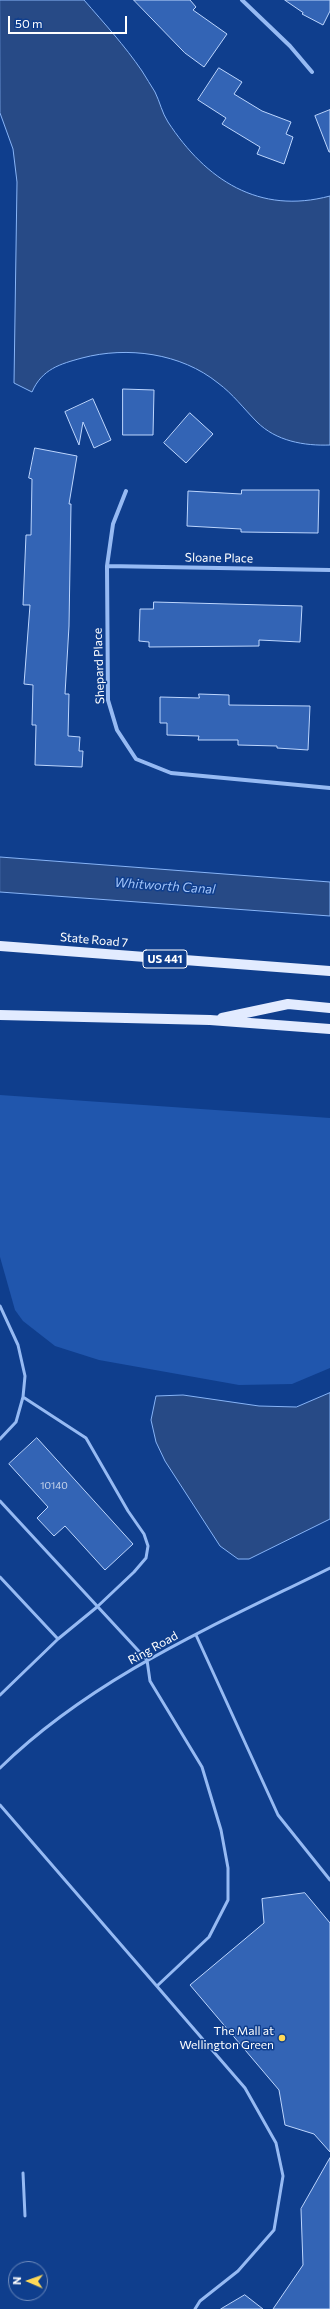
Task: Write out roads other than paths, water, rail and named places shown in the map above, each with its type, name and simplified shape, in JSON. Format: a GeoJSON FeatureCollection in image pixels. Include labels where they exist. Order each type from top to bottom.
{"type":"FeatureCollection","features":[{"type":"Feature","properties":{"kind":"main road","name":"State Road 7"},"geometry":{"type":"LineString","coordinates":[[0,946],[330,971]]}},
{"type":"Feature","properties":{"kind":"main road"},"geometry":{"type":"LineString","coordinates":[[210,1020],[288,1004],[330,1008]]}},
{"type":"Feature","properties":{"kind":"main road"},"geometry":{"type":"LineString","coordinates":[[0,1015],[210,1020],[330,1029]]}},
{"type":"Feature","properties":{"kind":"street"},"geometry":{"type":"LineString","coordinates":[[242,0],[290,46],[312,72]]}},
{"type":"Feature","properties":{"kind":"street","name":"Shepard Place"},"geometry":{"type":"LineString","coordinates":[[126,491],[113,524],[107,566],[108,700],[117,730],[136,759],[172,773],[330,788]]}},
{"type":"Feature","properties":{"kind":"street","name":"Sloane Place"},"geometry":{"type":"LineString","coordinates":[[107,566],[330,570]]}},
{"type":"Feature","properties":{"kind":"lane"},"geometry":{"type":"LineString","coordinates":[[0,1306],[18,1345],[25,1376],[23,1397],[16,1422],[0,1439]]}},
{"type":"Feature","properties":{"kind":"lane"},"geometry":{"type":"LineString","coordinates":[[0,1695],[58,1639],[98,1607],[146,1558],[148,1546],[144,1534],[128,1511],[86,1438],[23,1397]]}},
{"type":"Feature","properties":{"kind":"lane"},"geometry":{"type":"LineString","coordinates":[[0,1501],[147,1660],[150,1681],[202,1767],[221,1830],[228,1868],[228,1900],[209,1936],[157,1986]]}},
{"type":"Feature","properties":{"kind":"lane","name":"Ring Road"},"geometry":{"type":"LineString","coordinates":[[0,1768],[79,1704],[147,1660],[330,1568]]}},
{"type":"Feature","properties":{"kind":"lane"},"geometry":{"type":"LineString","coordinates":[[0,1577],[58,1639]]}},
{"type":"Feature","properties":{"kind":"lane"},"geometry":{"type":"LineString","coordinates":[[196,1635],[278,1815],[330,1880]]}},
{"type":"Feature","properties":{"kind":"lane"},"geometry":{"type":"LineString","coordinates":[[0,1805],[245,2088],[276,2143],[283,2176],[274,2230],[238,2271],[200,2301],[195,2309]]}},
{"type":"Feature","properties":{"kind":"lane"},"geometry":{"type":"LineString","coordinates":[[23,2173],[25,2216]]}},
{"type":"Feature","properties":{"kind":"water"},"geometry":{"type":"Polygon","coordinates":[[[0,0],[84,0],[142,71],[155,92],[166,119],[183,143],[199,161],[217,176],[237,188],[258,196],[280,201],[304,201],[330,196],[330,445],[300,443],[273,434],[257,422],[223,387],[203,373],[171,359],[153,355],[135,353],[99,354],[74,360],[59,365],[46,373],[36,384],[32,392],[14,383],[17,182],[13,149],[0,113],[0,0]]]}},
{"type":"Feature","properties":{"kind":"water","name":"Whitworth Canal"},"geometry":{"type":"Polygon","coordinates":[[[0,857],[330,882],[330,916],[0,892],[0,857]]]}},
{"type":"Feature","properties":{"kind":"water"},"geometry":{"type":"Polygon","coordinates":[[[330,1393],[330,1519],[249,1559],[238,1559],[220,1546],[165,1461],[156,1442],[151,1420],[156,1396],[183,1395],[259,1406],[296,1407],[330,1393]]]}},
{"type":"Feature","properties":{"kind":"place","name":"The Mall at Wellington Green"},"geometry":{"type":"Point","coordinates":[282,2038]}}]}
